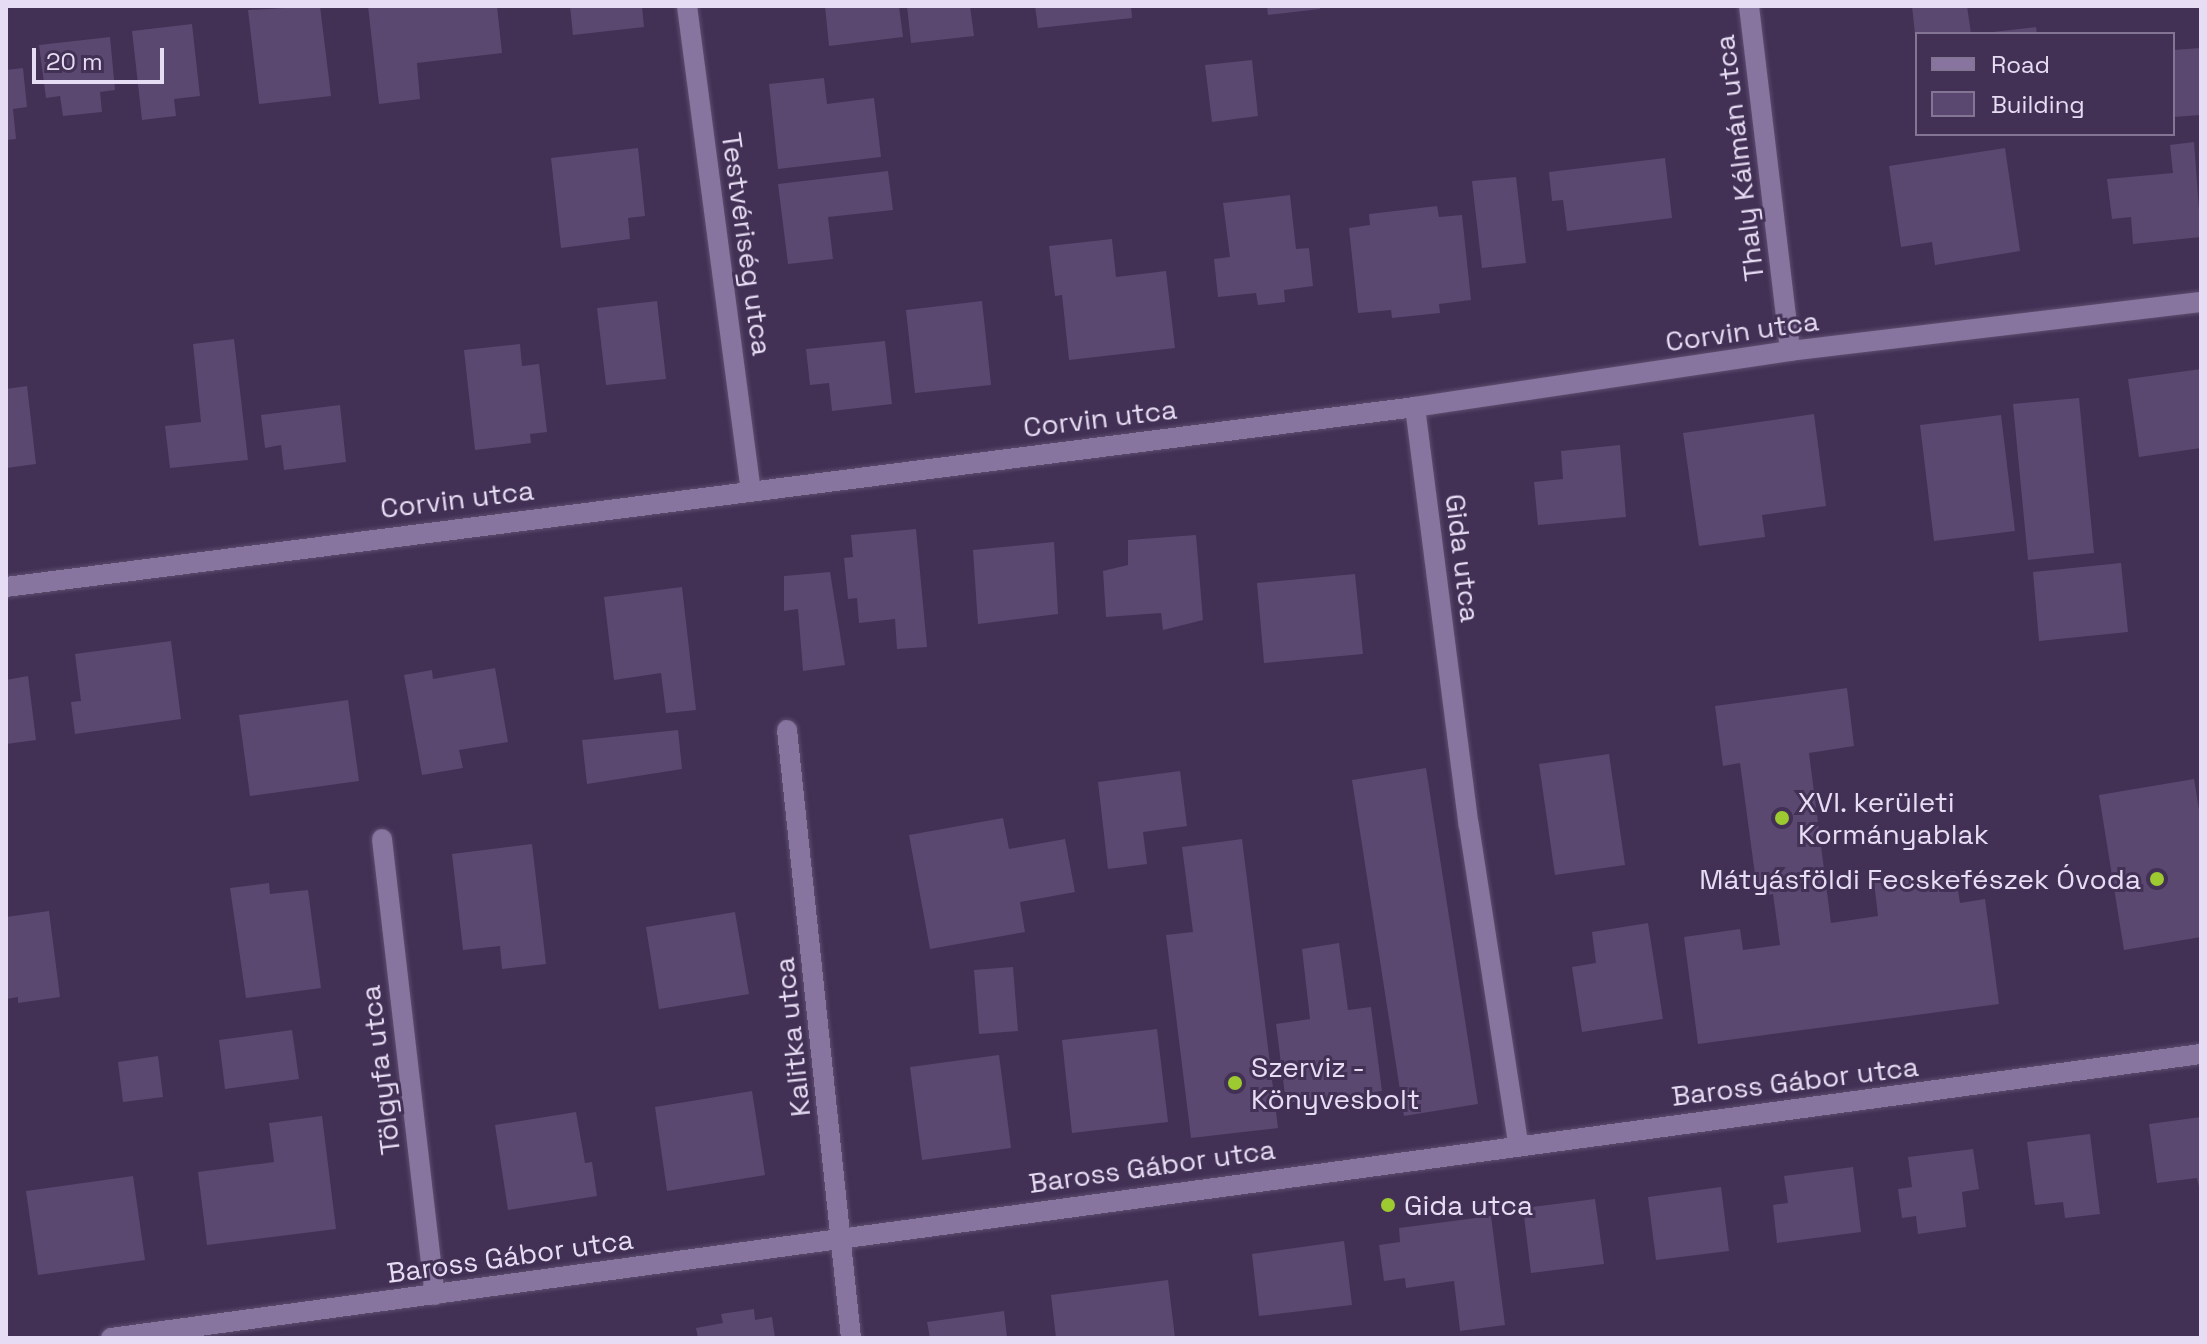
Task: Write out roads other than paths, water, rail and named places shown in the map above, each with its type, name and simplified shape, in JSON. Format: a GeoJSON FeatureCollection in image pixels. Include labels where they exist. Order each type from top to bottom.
{"type":"FeatureCollection","features":[{"type":"Feature","properties":{"kind":"street","name":"Testvériség utca"},"geometry":{"type":"LineString","coordinates":[[687,6],[751,489]]}},
{"type":"Feature","properties":{"kind":"street","name":"Thaly Kálmán utca"},"geometry":{"type":"LineString","coordinates":[[1749,6],[1790,351]]}},
{"type":"Feature","properties":{"kind":"street","name":"Corvin utca"},"geometry":{"type":"LineString","coordinates":[[6,587],[751,489],[1415,407],[1790,351],[2201,302]]}},
{"type":"Feature","properties":{"kind":"street","name":"Gida utca"},"geometry":{"type":"LineString","coordinates":[[1415,407],[1469,826],[1518,1144]]}},
{"type":"Feature","properties":{"kind":"street","name":"Kalitka utca"},"geometry":{"type":"LineString","coordinates":[[787,730],[851,1338]]}},
{"type":"Feature","properties":{"kind":"street","name":"Tölgyfa utca"},"geometry":{"type":"LineString","coordinates":[[382,839],[435,1295]]}},
{"type":"Feature","properties":{"kind":"street","name":"Baross Gábor utca"},"geometry":{"type":"LineString","coordinates":[[111,1338],[1518,1144],[2201,1054]]}},
{"type":"Feature","properties":{"kind":"place","name":"XVI. kerületi Kormányablak"},"geometry":{"type":"Point","coordinates":[1782,818]}},
{"type":"Feature","properties":{"kind":"place","name":"Mátyásföldi Fecskefészek Óvoda"},"geometry":{"type":"Point","coordinates":[2157,879]}},
{"type":"Feature","properties":{"kind":"place","name":"Szerviz - Könyvesbolt"},"geometry":{"type":"Point","coordinates":[1235,1083]}},
{"type":"Feature","properties":{"kind":"place","name":"Gida utca"},"geometry":{"type":"Point","coordinates":[1388,1205]}}]}
